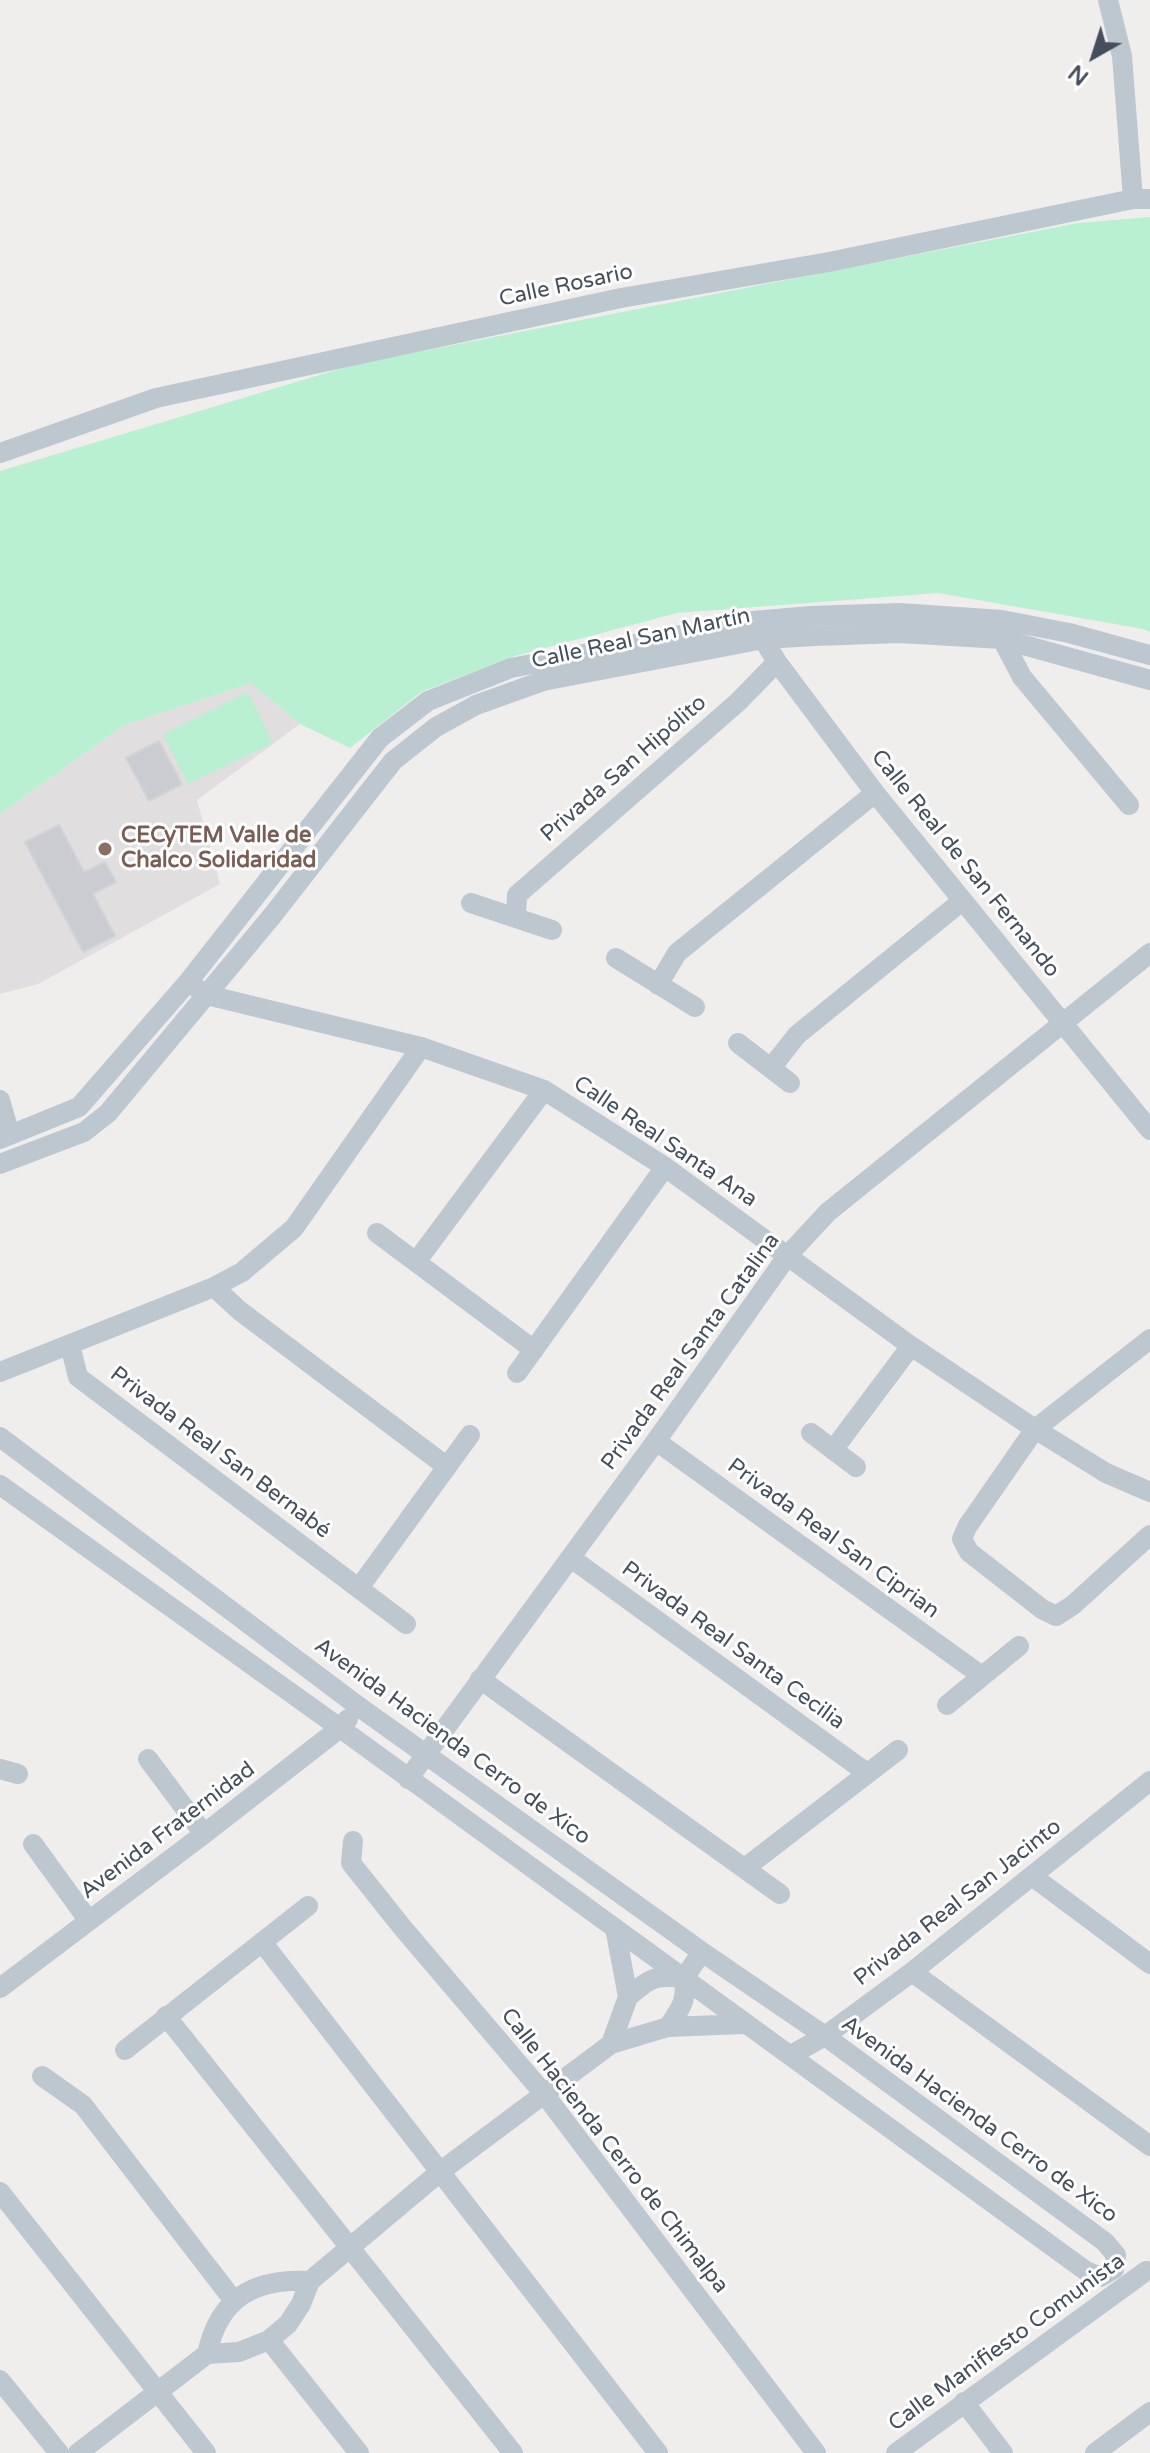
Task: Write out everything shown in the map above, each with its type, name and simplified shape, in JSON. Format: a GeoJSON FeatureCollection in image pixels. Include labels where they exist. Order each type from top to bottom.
{"type":"FeatureCollection","features":[{"type":"Feature","properties":{"kind":"street"},"geometry":{"type":"LineString","coordinates":[[1108,0],[1122,56],[1142,199]]}},
{"type":"Feature","properties":{"kind":"street","name":"Calle Rosario"},"geometry":{"type":"LineString","coordinates":[[0,453],[156,398],[621,298],[829,262],[1142,199]]}},
{"type":"Feature","properties":{"kind":"street","name":"Calle Real San Martín"},"geometry":{"type":"LineString","coordinates":[[0,1164],[84,1132],[108,1113],[207,995],[393,761],[436,727],[476,705],[543,681],[811,616],[900,613],[1002,620],[1069,633],[1150,655]]}},
{"type":"Feature","properties":{"kind":"street","name":"Calle Real San Martín"},"geometry":{"type":"LineString","coordinates":[[5,1137],[79,1107],[188,982],[380,738],[428,701],[511,668],[758,630],[1002,639],[1150,680]]}},
{"type":"Feature","properties":{"kind":"street","name":"Calle Real de San Fernando"},"geometry":{"type":"LineString","coordinates":[[758,630],[777,662],[875,793],[1150,1130]]}},
{"type":"Feature","properties":{"kind":"street"},"geometry":{"type":"LineString","coordinates":[[1002,639],[1022,677],[1129,805]]}},
{"type":"Feature","properties":{"kind":"street","name":"Privada San Hipólito"},"geometry":{"type":"LineString","coordinates":[[516,918],[517,895],[738,702],[777,662]]}},
{"type":"Feature","properties":{"kind":"street"},"geometry":{"type":"LineString","coordinates":[[658,985],[677,953],[875,793]]}},
{"type":"Feature","properties":{"kind":"street"},"geometry":{"type":"LineString","coordinates":[[771,1068],[797,1035],[962,901]]}},
{"type":"Feature","properties":{"kind":"street"},"geometry":{"type":"LineString","coordinates":[[471,903],[552,930]]}},
{"type":"Feature","properties":{"kind":"street","name":"Privada Real Santa Catalina"},"geometry":{"type":"LineString","coordinates":[[408,1779],[788,1255],[828,1212],[1150,953]]}},
{"type":"Feature","properties":{"kind":"street"},"geometry":{"type":"LineString","coordinates":[[616,958],[695,1007]]}},
{"type":"Feature","properties":{"kind":"street","name":"Calle Real Santa Ana"},"geometry":{"type":"LineString","coordinates":[[188,982],[207,995],[421,1047],[544,1090],[665,1167],[911,1346],[1035,1429],[1106,1473],[1150,1492]]}},
{"type":"Feature","properties":{"kind":"street"},"geometry":{"type":"LineString","coordinates":[[738,1043],[790,1083]]}},
{"type":"Feature","properties":{"kind":"street"},"geometry":{"type":"LineString","coordinates":[[0,1372],[214,1287],[242,1272],[294,1228],[421,1047]]}},
{"type":"Feature","properties":{"kind":"street"},"geometry":{"type":"LineString","coordinates":[[416,1262],[544,1090]]}},
{"type":"Feature","properties":{"kind":"street"},"geometry":{"type":"LineString","coordinates":[[0,1100],[5,1137]]}},
{"type":"Feature","properties":{"kind":"street"},"geometry":{"type":"LineString","coordinates":[[517,1373],[665,1167]]}},
{"type":"Feature","properties":{"kind":"street"},"geometry":{"type":"LineString","coordinates":[[377,1233],[534,1350]]}},
{"type":"Feature","properties":{"kind":"street"},"geometry":{"type":"LineString","coordinates":[[214,1287],[240,1311],[446,1466]]}},
{"type":"Feature","properties":{"kind":"street"},"geometry":{"type":"LineString","coordinates":[[1150,1339],[1035,1429],[967,1527],[962,1539],[969,1552],[1042,1609],[1056,1616],[1073,1605],[1150,1535]]}},
{"type":"Feature","properties":{"kind":"street","name":"Privada Real San Bernabé"},"geometry":{"type":"LineString","coordinates":[[70,1345],[78,1377],[406,1624]]}},
{"type":"Feature","properties":{"kind":"street"},"geometry":{"type":"LineString","coordinates":[[833,1450],[911,1346]]}},
{"type":"Feature","properties":{"kind":"street"},"geometry":{"type":"LineString","coordinates":[[811,1433],[856,1467]]}},
{"type":"Feature","properties":{"kind":"street"},"geometry":{"type":"LineString","coordinates":[[359,1588],[470,1435]]}},
{"type":"Feature","properties":{"kind":"street","name":"Avenida Hacienda Cerro de Xico"},"geometry":{"type":"LineString","coordinates":[[0,1437],[358,1706],[825,2036],[1105,2242],[1116,2255],[1114,2269],[1100,2277],[1086,2271],[340,1728],[0,1485]]}},
{"type":"Feature","properties":{"kind":"street","name":"Privada Real San Ciprian"},"geometry":{"type":"LineString","coordinates":[[656,1441],[982,1676]]}},
{"type":"Feature","properties":{"kind":"street"},"geometry":{"type":"LineString","coordinates":[[0,1479],[22,1453]]}},
{"type":"Feature","properties":{"kind":"street","name":"Privada Real Santa Cecilia"},"geometry":{"type":"LineString","coordinates":[[571,1558],[867,1773]]}},
{"type":"Feature","properties":{"kind":"street"},"geometry":{"type":"LineString","coordinates":[[947,1705],[1019,1646]]}},
{"type":"Feature","properties":{"kind":"street"},"geometry":{"type":"LineString","coordinates":[[480,1679],[780,1894]]}},
{"type":"Feature","properties":{"kind":"street","name":"Avenida Fraternidad"},"geometry":{"type":"LineString","coordinates":[[0,1988],[340,1728],[358,1706]]}},
{"type":"Feature","properties":{"kind":"street"},"geometry":{"type":"LineString","coordinates":[[745,1868],[898,1750]]}},
{"type":"Feature","properties":{"kind":"street"},"geometry":{"type":"LineString","coordinates":[[148,1759],[204,1834]]}},
{"type":"Feature","properties":{"kind":"street","name":"Privada Real San Jacinto"},"geometry":{"type":"LineString","coordinates":[[791,2055],[825,2036],[912,1972],[1150,1781]]}},
{"type":"Feature","properties":{"kind":"street","name":"Calle Hacienda Cerro de Chimalpa"},"geometry":{"type":"LineString","coordinates":[[353,1841],[351,1863],[545,2095],[816,2453]]}},
{"type":"Feature","properties":{"kind":"street"},"geometry":{"type":"LineString","coordinates":[[33,1844],[89,1921]]}},
{"type":"Feature","properties":{"kind":"street"},"geometry":{"type":"LineString","coordinates":[[1032,1876],[1150,1964]]}},
{"type":"Feature","properties":{"kind":"street"},"geometry":{"type":"LineString","coordinates":[[125,2050],[308,1906]]}},
{"type":"Feature","properties":{"kind":"street"},"geometry":{"type":"LineString","coordinates":[[611,2044],[628,1997],[615,1928]]}},
{"type":"Feature","properties":{"kind":"street"},"geometry":{"type":"LineString","coordinates":[[262,1942],[658,2453]]}},
{"type":"Feature","properties":{"kind":"street"},"geometry":{"type":"LineString","coordinates":[[668,2027],[682,2008],[686,1995],[684,1978],[702,1952]]}},
{"type":"Feature","properties":{"kind":"street"},"geometry":{"type":"LineString","coordinates":[[912,1972],[1150,2146]]}},
{"type":"Feature","properties":{"kind":"street"},"geometry":{"type":"LineString","coordinates":[[628,1997],[650,1979],[664,1976],[684,1978]]}},
{"type":"Feature","properties":{"kind":"street"},"geometry":{"type":"LineString","coordinates":[[166,2016],[513,2453]]}},
{"type":"Feature","properties":{"kind":"street"},"geometry":{"type":"LineString","coordinates":[[78,2453],[207,2354],[239,2352],[269,2340],[288,2324],[301,2304],[310,2281],[441,2171],[611,2044],[668,2027],[744,2024]]}},
{"type":"Feature","properties":{"kind":"street"},"geometry":{"type":"LineString","coordinates":[[42,2076],[83,2105],[234,2301]]}},
{"type":"Feature","properties":{"kind":"street"},"geometry":{"type":"LineString","coordinates":[[0,2192],[206,2453]]}},
{"type":"Feature","properties":{"kind":"street","name":"Calle Manifiesto Comunista"},"geometry":{"type":"LineString","coordinates":[[896,2453],[1146,2271]]}},
{"type":"Feature","properties":{"kind":"street"},"geometry":{"type":"LineString","coordinates":[[207,2354],[216,2325],[234,2301],[257,2287],[283,2280],[310,2281]]}},
{"type":"Feature","properties":{"kind":"street"},"geometry":{"type":"LineString","coordinates":[[269,2340],[359,2453]]}},
{"type":"Feature","properties":{"kind":"street"},"geometry":{"type":"LineString","coordinates":[[0,2380],[59,2453]]}},
{"type":"Feature","properties":{"kind":"street"},"geometry":{"type":"LineString","coordinates":[[964,2402],[1003,2453]]}},
{"type":"Feature","properties":{"kind":"street"},"geometry":{"type":"LineString","coordinates":[[1095,2453],[1150,2412]]}},
{"type":"Feature","properties":{"kind":"shaded area","name":"CECyTEM Valle de Chalco Solidaridad"},"geometry":{"type":"Polygon","coordinates":[[[251,683],[300,724],[197,800],[220,884],[38,984],[0,994],[0,814],[124,725],[251,683]]]}},
{"type":"Feature","properties":{"kind":"green space"},"geometry":{"type":"Polygon","coordinates":[[[1150,217],[1150,632],[938,593],[677,613],[515,656],[421,692],[350,748],[300,724],[251,683],[124,725],[0,814],[0,471],[356,364],[1078,223],[1150,217]]]}},
{"type":"Feature","properties":{"kind":"green space"},"geometry":{"type":"Polygon","coordinates":[[[248,692],[273,743],[188,784],[163,734],[248,692]]]}},
{"type":"Feature","properties":{"kind":"building"},"geometry":{"type":"Polygon","coordinates":[[[159,741],[182,784],[149,801],[126,758],[159,741]]]}},
{"type":"Feature","properties":{"kind":"building"},"geometry":{"type":"Polygon","coordinates":[[[59,825],[84,872],[105,862],[116,882],[93,894],[115,936],[83,952],[25,842],[59,825]]]}},
{"type":"Feature","properties":{"kind":"place","name":"CECyTEM Valle de Chalco Solidaridad"},"geometry":{"type":"Point","coordinates":[105,849]}}]}
